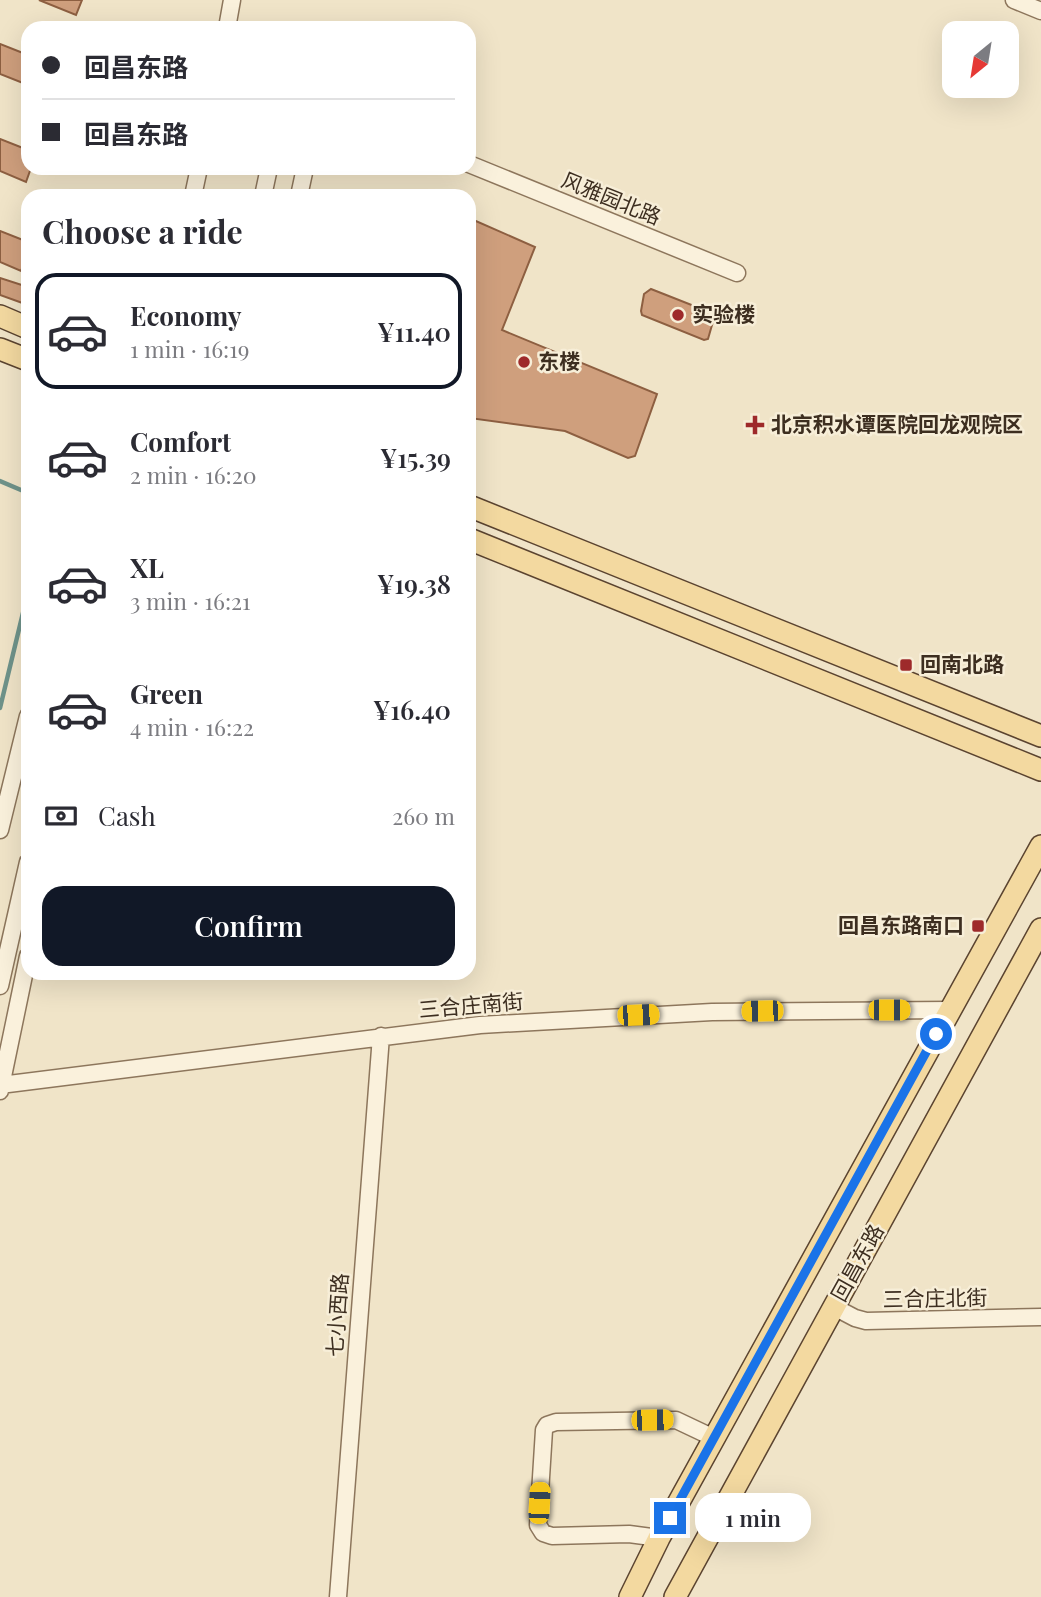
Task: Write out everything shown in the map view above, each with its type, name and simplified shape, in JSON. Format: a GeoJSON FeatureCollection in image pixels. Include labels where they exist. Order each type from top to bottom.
{"type":"FeatureCollection","features":[{"type":"Feature","properties":{"kind":"main road"},"geometry":{"type":"LineString","coordinates":[[0,316],[21,325]]}},
{"type":"Feature","properties":{"kind":"main road"},"geometry":{"type":"LineString","coordinates":[[0,349],[21,357]]}},
{"type":"Feature","properties":{"kind":"main road"},"geometry":{"type":"LineString","coordinates":[[476,509],[1041,736]]}},
{"type":"Feature","properties":{"kind":"main road"},"geometry":{"type":"LineString","coordinates":[[476,541],[1041,770]]}},
{"type":"Feature","properties":{"kind":"main road","name":"回昌东路"},"geometry":{"type":"LineString","coordinates":[[630,1597],[659,1538],[1041,846]]}},
{"type":"Feature","properties":{"kind":"main road","name":"回昌东路"},"geometry":{"type":"LineString","coordinates":[[676,1597],[1041,929]]}},
{"type":"Feature","properties":{"kind":"street"},"geometry":{"type":"LineString","coordinates":[[228,21],[232,0]]}},
{"type":"Feature","properties":{"kind":"street"},"geometry":{"type":"LineString","coordinates":[[1014,0],[1041,11]]}},
{"type":"Feature","properties":{"kind":"street","name":"风雅园北路"},"geometry":{"type":"LineString","coordinates":[[476,167],[737,273]]}},
{"type":"Feature","properties":{"kind":"street"},"geometry":{"type":"LineString","coordinates":[[0,830],[21,744]]}},
{"type":"Feature","properties":{"kind":"street"},"geometry":{"type":"LineString","coordinates":[[0,986],[21,893]]}},
{"type":"Feature","properties":{"kind":"street"},"geometry":{"type":"LineString","coordinates":[[0,1087],[23,980]]}},
{"type":"Feature","properties":{"kind":"street","name":"三合庄南街"},"geometry":{"type":"LineString","coordinates":[[0,1087],[480,1025],[712,1012],[950,1010]]}},
{"type":"Feature","properties":{"kind":"street","name":"七小西路"},"geometry":{"type":"LineString","coordinates":[[338,1597],[381,1036]]}},
{"type":"Feature","properties":{"kind":"street","name":"三合庄北街"},"geometry":{"type":"LineString","coordinates":[[834,1307],[866,1321],[1041,1317]]}},
{"type":"Feature","properties":{"kind":"street"},"geometry":{"type":"LineString","coordinates":[[659,1538],[629,1534],[552,1536],[540,1529],[542,1435],[547,1425],[556,1422],[676,1420],[714,1438]]}},
{"type":"Feature","properties":{"kind":"building"},"geometry":{"type":"Polygon","coordinates":[[[39,0],[82,0],[76,15],[39,0]]]}},
{"type":"Feature","properties":{"kind":"building"},"geometry":{"type":"Polygon","coordinates":[[[0,44],[21,52],[21,82],[0,74],[0,44]]]}},
{"type":"Feature","properties":{"kind":"building"},"geometry":{"type":"Polygon","coordinates":[[[0,139],[21,147],[21,175],[28,175],[26,182],[0,171],[0,139]]]}},
{"type":"Feature","properties":{"kind":"building","name":"东楼"},"geometry":{"type":"Polygon","coordinates":[[[476,221],[535,247],[502,330],[657,394],[635,456],[628,458],[565,431],[476,419],[476,221]]]}},
{"type":"Feature","properties":{"kind":"building"},"geometry":{"type":"Polygon","coordinates":[[[0,231],[21,239],[21,271],[0,262],[0,231]]]}},
{"type":"Feature","properties":{"kind":"building"},"geometry":{"type":"Polygon","coordinates":[[[0,278],[21,285],[21,302],[0,295],[0,278]]]}},
{"type":"Feature","properties":{"kind":"building","name":"实验楼"},"geometry":{"type":"Polygon","coordinates":[[[651,289],[712,313],[714,318],[708,339],[704,340],[642,315],[644,294],[651,289]]]}},
{"type":"Feature","properties":{"kind":"waterway"},"geometry":{"type":"LineString","coordinates":[[0,481],[21,490]]}},
{"type":"Feature","properties":{"kind":"waterway"},"geometry":{"type":"LineString","coordinates":[[0,708],[21,621]]}},
{"type":"Feature","properties":{"kind":"place","name":"实验楼"},"geometry":{"type":"Point","coordinates":[678,315]}},
{"type":"Feature","properties":{"kind":"place","name":"东楼"},"geometry":{"type":"Point","coordinates":[524,362]}},
{"type":"Feature","properties":{"kind":"place","name":"北京积水谭医院回龙观院区"},"geometry":{"type":"Point","coordinates":[755,425]}},
{"type":"Feature","properties":{"kind":"place","name":"回南北路"},"geometry":{"type":"Point","coordinates":[906,665]}},
{"type":"Feature","properties":{"kind":"place","name":"回昌东路南口"},"geometry":{"type":"Point","coordinates":[978,926]}},
{"type":"Feature","properties":{"kind":"route"},"geometry":{"type":"LineString","coordinates":[[670,1518],[936,1034]]}}]}
